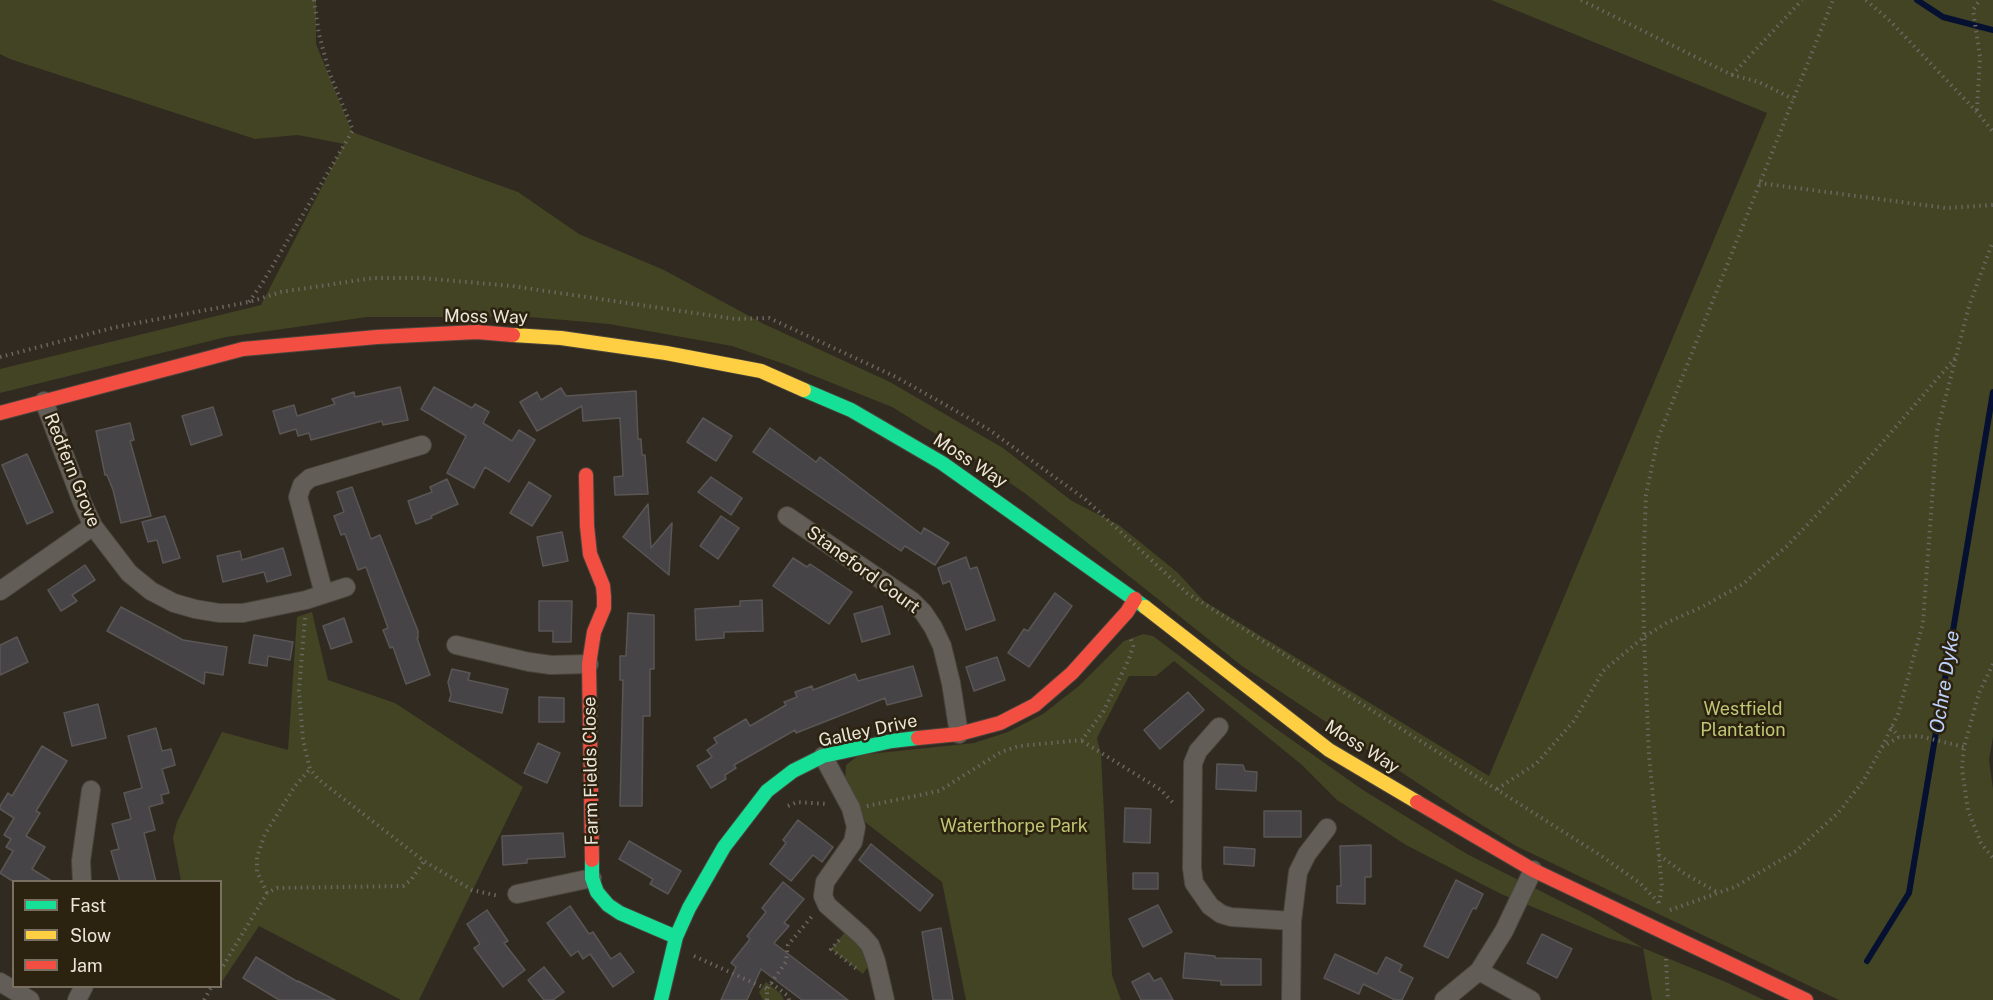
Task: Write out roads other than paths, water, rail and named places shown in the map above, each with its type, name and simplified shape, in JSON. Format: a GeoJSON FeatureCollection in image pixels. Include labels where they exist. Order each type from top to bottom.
{"type":"FeatureCollection","features":[{"type":"Feature","properties":{"kind":"street","name":"Moss Way"},"geometry":{"type":"LineString","coordinates":[[0,413],[243,350],[477,332],[561,338],[666,353],[761,371],[851,410],[942,463],[1135,599],[1329,750],[1533,870],[1806,1000]]}},
{"type":"Feature","properties":{"kind":"street","name":"Redfern Grove"},"geometry":{"type":"LineString","coordinates":[[44,401],[93,526],[129,573],[152,591],[174,603],[211,611],[243,613],[306,600],[346,587]]}},
{"type":"Feature","properties":{"kind":"street"},"geometry":{"type":"LineString","coordinates":[[324,594],[298,497],[302,485],[310,478],[422,445]]}},
{"type":"Feature","properties":{"kind":"street","name":"Farm Fields Close"},"geometry":{"type":"LineString","coordinates":[[586,475],[586,526],[590,554],[603,586],[604,597],[604,608],[594,632],[589,663],[592,878],[597,892],[608,905],[675,942]]}},
{"type":"Feature","properties":{"kind":"street","name":"Staneford Court"},"geometry":{"type":"LineString","coordinates":[[787,516],[912,601],[923,612],[942,646],[951,683],[959,734]]}},
{"type":"Feature","properties":{"kind":"street"},"geometry":{"type":"LineString","coordinates":[[0,591],[93,526]]}},
{"type":"Feature","properties":{"kind":"street","name":"Galley Drive"},"geometry":{"type":"LineString","coordinates":[[661,1000],[675,942],[705,878],[724,847],[767,791],[793,771],[823,756],[892,741],[959,734],[1000,723],[1035,705],[1072,673],[1135,599]]}},
{"type":"Feature","properties":{"kind":"street"},"geometry":{"type":"LineString","coordinates":[[456,645],[529,662],[589,663]]}},
{"type":"Feature","properties":{"kind":"street"},"geometry":{"type":"LineString","coordinates":[[1218,727],[1198,751],[1193,763],[1192,868],[1194,883],[1210,906],[1221,914],[1231,917],[1292,921]]}},
{"type":"Feature","properties":{"kind":"street"},"geometry":{"type":"LineString","coordinates":[[823,756],[851,808],[856,827],[853,842],[825,882],[823,896],[827,905],[870,945],[884,994]]}},
{"type":"Feature","properties":{"kind":"street"},"geometry":{"type":"LineString","coordinates":[[82,880],[81,861],[91,790]]}},
{"type":"Feature","properties":{"kind":"street"},"geometry":{"type":"LineString","coordinates":[[1292,1000],[1292,921],[1298,872],[1307,854],[1327,828]]}},
{"type":"Feature","properties":{"kind":"street"},"geometry":{"type":"LineString","coordinates":[[1444,1000],[1479,971],[1503,931],[1533,870]]}},
{"type":"Feature","properties":{"kind":"street"},"geometry":{"type":"LineString","coordinates":[[517,894],[592,878]]}},
{"type":"Feature","properties":{"kind":"street"},"geometry":{"type":"LineString","coordinates":[[1479,971],[1531,1000]]}},
{"type":"Feature","properties":{"kind":"street"},"geometry":{"type":"LineString","coordinates":[[0,982],[30,1000]]}},
{"type":"Feature","properties":{"kind":"waterway"},"geometry":{"type":"LineString","coordinates":[[1917,0],[1943,17],[1993,30]]}},
{"type":"Feature","properties":{"kind":"waterway","name":"Ochre Dyke"},"geometry":{"type":"LineString","coordinates":[[1867,961],[1909,893],[1993,392]]}},
{"type":"Feature","properties":{"kind":"park label","name":"Westfield Plantation"},"geometry":{"type":"Point","coordinates":[1743,719]}},
{"type":"Feature","properties":{"kind":"park label","name":"Waterthorpe Park"},"geometry":{"type":"Point","coordinates":[1014,826]}}]}
